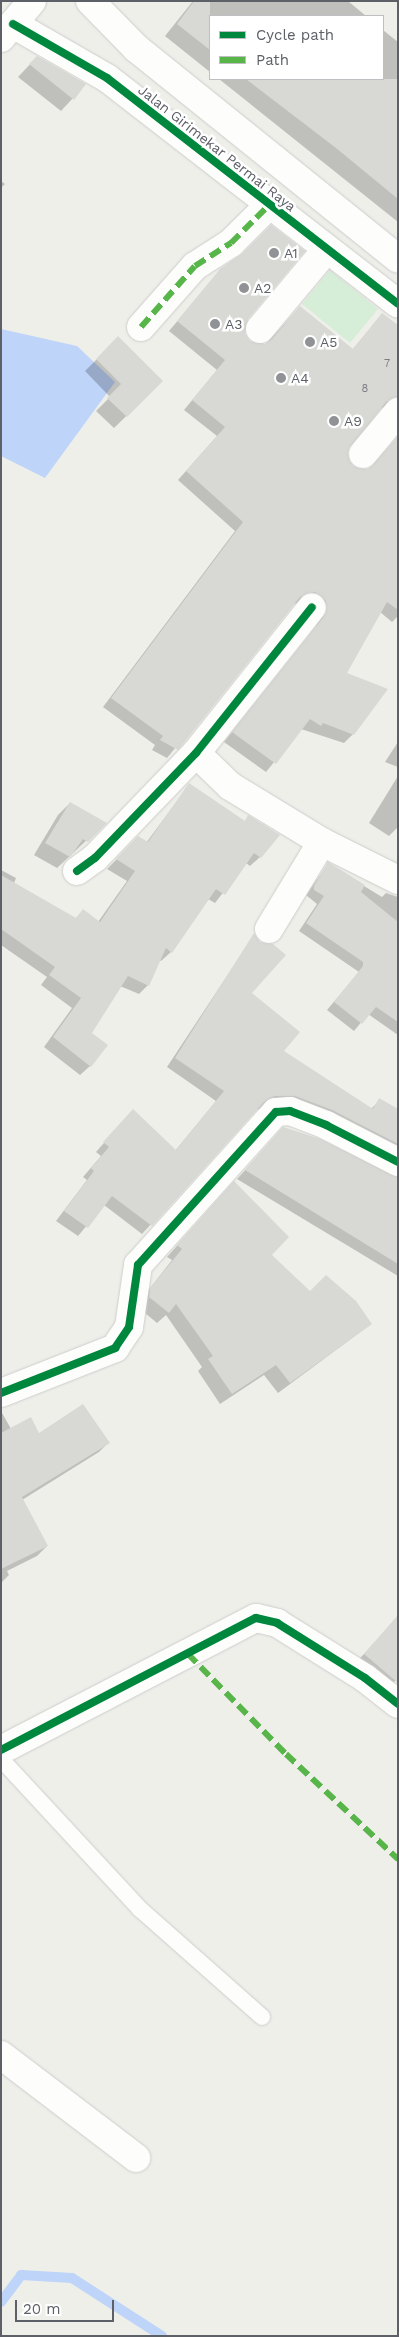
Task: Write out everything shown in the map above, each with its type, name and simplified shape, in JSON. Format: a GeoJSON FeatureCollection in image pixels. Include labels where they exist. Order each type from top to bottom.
{"type":"FeatureCollection","features":[{"type":"Feature","properties":{"kind":"street"},"geometry":{"type":"LineString","coordinates":[[7,31],[32,1]]}},
{"type":"Feature","properties":{"kind":"street","name":"Jalan Girimekar Permai Raya"},"geometry":{"type":"LineString","coordinates":[[90,1],[136,48],[398,259]]}},
{"type":"Feature","properties":{"kind":"street","name":"Jalan Girimekar Permai Raya"},"geometry":{"type":"LineString","coordinates":[[7,31],[107,78],[327,249],[394,294]]}},
{"type":"Feature","properties":{"kind":"street"},"geometry":{"type":"LineString","coordinates":[[141,327],[195,266],[231,243],[270,204]]}},
{"type":"Feature","properties":{"kind":"street"},"geometry":{"type":"LineString","coordinates":[[260,329],[327,249]]}},
{"type":"Feature","properties":{"kind":"street"},"geometry":{"type":"LineString","coordinates":[[363,454],[398,412]]}},
{"type":"Feature","properties":{"kind":"street"},"geometry":{"type":"LineString","coordinates":[[77,871],[95,858],[196,754],[312,607]]}},
{"type":"Feature","properties":{"kind":"street"},"geometry":{"type":"LineString","coordinates":[[196,754],[230,786],[322,842],[398,880]]}},
{"type":"Feature","properties":{"kind":"street"},"geometry":{"type":"LineString","coordinates":[[269,929],[322,842]]}},
{"type":"Feature","properties":{"kind":"street"},"geometry":{"type":"LineString","coordinates":[[1,1393],[115,1348],[129,1327],[138,1266],[276,1112],[290,1112],[326,1125],[398,1162]]}},
{"type":"Feature","properties":{"kind":"street"},"geometry":{"type":"LineString","coordinates":[[1,1750],[252,1619],[260,1618],[285,1628],[365,1678],[398,1704]]}},
{"type":"Feature","properties":{"kind":"street"},"geometry":{"type":"LineString","coordinates":[[1,2055],[136,2158]]}},
{"type":"Feature","properties":{"kind":"lane"},"geometry":{"type":"LineString","coordinates":[[1,1759],[140,1909],[262,2017]]}},
{"type":"Feature","properties":{"kind":"green space"},"geometry":{"type":"Polygon","coordinates":[[[330,270],[378,309],[350,343],[302,304],[330,270]]]}},
{"type":"Feature","properties":{"kind":"water"},"geometry":{"type":"Polygon","coordinates":[[[1,329],[77,346],[115,382],[45,478],[1,456],[1,329]]]}},
{"type":"Feature","properties":{"kind":"building"},"geometry":{"type":"Polygon","coordinates":[[[194,1],[210,1],[209,49],[177,24],[194,1]]]}},
{"type":"Feature","properties":{"kind":"building"},"geometry":{"type":"Polygon","coordinates":[[[37,56],[86,84],[74,100],[29,64],[37,56]]]}},
{"type":"Feature","properties":{"kind":"building"},"geometry":{"type":"Polygon","coordinates":[[[398,79],[398,199],[336,148],[247,80],[398,79]]]}},
{"type":"Feature","properties":{"kind":"building"},"geometry":{"type":"Polygon","coordinates":[[[271,225],[305,251],[248,319],[245,334],[250,341],[265,344],[272,339],[300,306],[353,349],[382,313],[398,325],[398,397],[386,402],[348,452],[353,466],[368,469],[398,437],[398,610],[387,602],[347,673],[388,689],[354,735],[323,723],[321,726],[310,719],[276,764],[232,732],[324,616],[326,601],[315,592],[300,597],[178,750],[160,740],[163,736],[111,698],[243,522],[186,471],[225,427],[192,400],[225,360],[177,321],[220,269],[242,254],[271,225]]]}},
{"type":"Feature","properties":{"kind":"building"},"geometry":{"type":"Polygon","coordinates":[[[118,336],[163,381],[127,417],[107,398],[121,384],[96,359],[118,336]]]}},
{"type":"Feature","properties":{"kind":"building"},"geometry":{"type":"Polygon","coordinates":[[[189,783],[245,821],[248,815],[280,835],[261,858],[254,853],[225,895],[216,889],[172,953],[166,948],[149,986],[128,976],[92,1033],[108,1045],[91,1067],[53,1037],[81,998],[49,975],[55,967],[1,929],[1,875],[76,918],[83,909],[100,922],[135,871],[116,859],[138,836],[148,842],[189,783]]]}},
{"type":"Feature","properties":{"kind":"building"},"geometry":{"type":"Polygon","coordinates":[[[70,802],[107,823],[88,842],[83,839],[70,857],[45,843],[70,802]]]}},
{"type":"Feature","properties":{"kind":"building"},"geometry":{"type":"Polygon","coordinates":[[[328,862],[365,885],[361,892],[398,922],[398,1022],[376,1007],[362,1024],[334,1002],[363,966],[363,962],[306,923],[324,896],[314,890],[314,886],[328,862]]]}},
{"type":"Feature","properties":{"kind":"building"},"geometry":{"type":"Polygon","coordinates":[[[254,933],[260,942],[273,944],[286,955],[252,993],[300,1032],[284,1051],[373,1109],[379,1098],[398,1109],[398,1144],[332,1110],[295,1096],[275,1096],[264,1102],[152,1226],[112,1196],[88,1228],[64,1211],[94,1171],[91,1168],[109,1147],[103,1142],[133,1109],[176,1150],[224,1091],[175,1058],[254,933]]]}},
{"type":"Feature","properties":{"kind":"building"},"geometry":{"type":"Polygon","coordinates":[[[283,1127],[320,1139],[398,1177],[398,1264],[245,1170],[283,1127]]]}},
{"type":"Feature","properties":{"kind":"building"},"geometry":{"type":"Polygon","coordinates":[[[234,1181],[289,1237],[272,1255],[310,1291],[326,1275],[356,1301],[372,1324],[290,1383],[276,1365],[232,1394],[208,1359],[213,1356],[176,1304],[169,1313],[149,1297],[150,1288],[182,1249],[177,1245],[234,1181]]]}},
{"type":"Feature","properties":{"kind":"building"},"geometry":{"type":"Polygon","coordinates":[[[83,1404],[110,1443],[22,1497],[48,1546],[1,1569],[1,1433],[31,1417],[39,1433],[83,1404]]]}},
{"type":"Feature","properties":{"kind":"building"},"geometry":{"type":"Polygon","coordinates":[[[398,1615],[398,1683],[364,1654],[398,1615]]]}},
{"type":"Feature","properties":{"kind":"waterway"},"geometry":{"type":"LineString","coordinates":[[1,2302],[21,2275],[72,2278],[162,2336]]}},
{"type":"Feature","properties":{"kind":"marked path"},"geometry":{"type":"LineString","coordinates":[[141,327],[195,266],[231,243],[270,204]]}},
{"type":"Feature","properties":{"kind":"marked path"},"geometry":{"type":"LineString","coordinates":[[188,1654],[286,1754],[398,1859]]}},
{"type":"Feature","properties":{"kind":"cycle path"},"geometry":{"type":"LineString","coordinates":[[13,24],[107,78],[398,304]]}},
{"type":"Feature","properties":{"kind":"cycle path"},"geometry":{"type":"LineString","coordinates":[[77,871],[95,858],[196,753],[312,607]]}},
{"type":"Feature","properties":{"kind":"cycle path"},"geometry":{"type":"LineString","coordinates":[[1,1393],[115,1348],[129,1327],[138,1265],[276,1112],[290,1111],[326,1125],[398,1162]]}},
{"type":"Feature","properties":{"kind":"cycle path"},"geometry":{"type":"LineString","coordinates":[[1,1750],[256,1618],[277,1623],[365,1678],[398,1704]]}},
{"type":"Feature","properties":{"kind":"place","name":"A1"},"geometry":{"type":"Point","coordinates":[274,253]}},
{"type":"Feature","properties":{"kind":"place","name":"A2"},"geometry":{"type":"Point","coordinates":[244,288]}},
{"type":"Feature","properties":{"kind":"place","name":"A3"},"geometry":{"type":"Point","coordinates":[215,324]}},
{"type":"Feature","properties":{"kind":"place","name":"A5"},"geometry":{"type":"Point","coordinates":[310,342]}},
{"type":"Feature","properties":{"kind":"place","name":"A4"},"geometry":{"type":"Point","coordinates":[281,378]}},
{"type":"Feature","properties":{"kind":"place","name":"A9"},"geometry":{"type":"Point","coordinates":[334,421]}}]}
